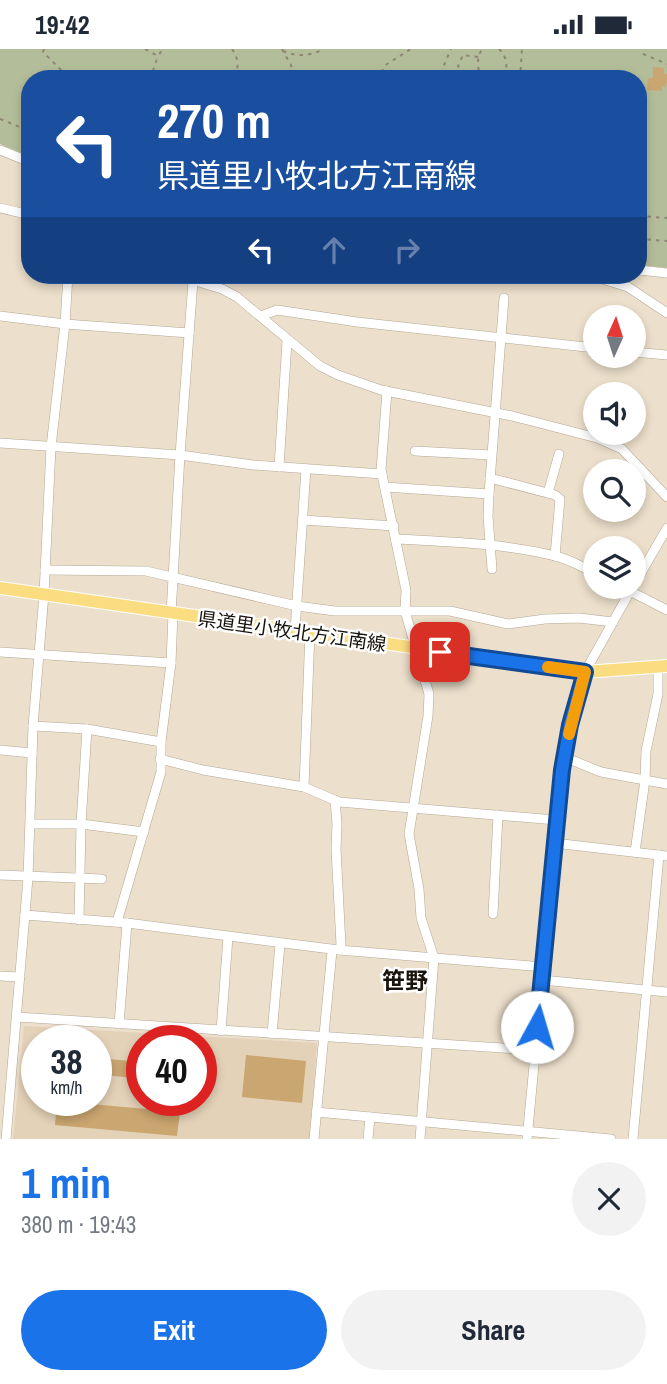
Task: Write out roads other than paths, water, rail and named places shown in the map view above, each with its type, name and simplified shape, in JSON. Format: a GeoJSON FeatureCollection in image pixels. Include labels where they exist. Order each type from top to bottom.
{"type":"FeatureCollection","features":[{"type":"Feature","properties":{"kind":"main road","name":"県道里小牧北方江南線"},"geometry":{"type":"LineString","coordinates":[[0,588],[585,672],[663,666]]}},
{"type":"Feature","properties":{"kind":"street"},"geometry":{"type":"LineString","coordinates":[[0,151],[21,159]]}},
{"type":"Feature","properties":{"kind":"street"},"geometry":{"type":"LineString","coordinates":[[0,208],[21,213]]}},
{"type":"Feature","properties":{"kind":"street"},"geometry":{"type":"LineString","coordinates":[[647,271],[667,273]]}},
{"type":"Feature","properties":{"kind":"street"},"geometry":{"type":"LineString","coordinates":[[6,1139],[5,1093],[17,1017],[28,878],[33,726],[44,594],[51,447],[67,284]]}},
{"type":"Feature","properties":{"kind":"street"},"geometry":{"type":"LineString","coordinates":[[119,1024],[122,923],[161,772],[161,742],[172,663],[172,577],[193,284]]}},
{"type":"Feature","properties":{"kind":"street"},"geometry":{"type":"LineString","coordinates":[[204,284],[237,297],[320,366],[353,381],[387,391],[494,412],[597,438],[622,449],[667,497]]}},
{"type":"Feature","properties":{"kind":"street"},"geometry":{"type":"LineString","coordinates":[[618,284],[628,287],[667,313]]}},
{"type":"Feature","properties":{"kind":"street"},"geometry":{"type":"LineString","coordinates":[[492,569],[488,516],[489,478],[504,298]]}},
{"type":"Feature","properties":{"kind":"street"},"geometry":{"type":"LineString","coordinates":[[261,316],[277,310],[357,322],[583,347]]}},
{"type":"Feature","properties":{"kind":"street"},"geometry":{"type":"LineString","coordinates":[[0,316],[65,324],[188,333]]}},
{"type":"Feature","properties":{"kind":"street"},"geometry":{"type":"LineString","coordinates":[[279,467],[288,341]]}},
{"type":"Feature","properties":{"kind":"street"},"geometry":{"type":"LineString","coordinates":[[646,353],[667,355]]}},
{"type":"Feature","properties":{"kind":"street"},"geometry":{"type":"LineString","coordinates":[[387,391],[382,474],[406,590],[405,611],[429,694],[409,834],[419,889],[421,918],[435,958],[420,1139]]}},
{"type":"Feature","properties":{"kind":"street"},"geometry":{"type":"LineString","coordinates":[[0,443],[180,455],[279,467],[382,474]]}},
{"type":"Feature","properties":{"kind":"street"},"geometry":{"type":"LineString","coordinates":[[415,451],[491,455]]}},
{"type":"Feature","properties":{"kind":"street"},"geometry":{"type":"LineString","coordinates":[[548,493],[559,454]]}},
{"type":"Feature","properties":{"kind":"street"},"geometry":{"type":"LineString","coordinates":[[295,630],[306,469]]}},
{"type":"Feature","properties":{"kind":"street"},"geometry":{"type":"LineString","coordinates":[[489,478],[548,493],[560,499],[555,555]]}},
{"type":"Feature","properties":{"kind":"street"},"geometry":{"type":"LineString","coordinates":[[385,487],[489,494]]}},
{"type":"Feature","properties":{"kind":"street"},"geometry":{"type":"LineString","coordinates":[[303,520],[394,526]]}},
{"type":"Feature","properties":{"kind":"street"},"geometry":{"type":"LineString","coordinates":[[646,564],[667,528]]}},
{"type":"Feature","properties":{"kind":"street"},"geometry":{"type":"LineString","coordinates":[[397,539],[491,545],[555,555],[583,568]]}},
{"type":"Feature","properties":{"kind":"street"},"geometry":{"type":"LineString","coordinates":[[45,570],[146,571],[297,606],[335,611],[450,611],[508,624],[579,618],[613,622]]}},
{"type":"Feature","properties":{"kind":"street"},"geometry":{"type":"LineString","coordinates":[[646,597],[667,610]]}},
{"type":"Feature","properties":{"kind":"street"},"geometry":{"type":"LineString","coordinates":[[527,1135],[564,757],[585,672],[626,599]]}},
{"type":"Feature","properties":{"kind":"street"},"geometry":{"type":"LineString","coordinates":[[304,787],[310,632]]}},
{"type":"Feature","properties":{"kind":"street"},"geometry":{"type":"LineString","coordinates":[[0,652],[172,663]]}},
{"type":"Feature","properties":{"kind":"street"},"geometry":{"type":"LineString","coordinates":[[635,852],[645,780],[646,751],[663,666]]}},
{"type":"Feature","properties":{"kind":"street"},"geometry":{"type":"LineString","coordinates":[[33,726],[87,729],[161,742]]}},
{"type":"Feature","properties":{"kind":"street"},"geometry":{"type":"LineString","coordinates":[[79,920],[80,824],[87,729]]}},
{"type":"Feature","properties":{"kind":"street"},"geometry":{"type":"LineString","coordinates":[[0,750],[32,753]]}},
{"type":"Feature","properties":{"kind":"street"},"geometry":{"type":"LineString","coordinates":[[564,757],[601,772],[667,784]]}},
{"type":"Feature","properties":{"kind":"street"},"geometry":{"type":"LineString","coordinates":[[160,759],[203,770],[304,787],[335,800],[414,810],[556,820]]}},
{"type":"Feature","properties":{"kind":"street"},"geometry":{"type":"LineString","coordinates":[[314,1139],[335,951],[341,945],[335,800]]}},
{"type":"Feature","properties":{"kind":"street"},"geometry":{"type":"LineString","coordinates":[[493,914],[498,815]]}},
{"type":"Feature","properties":{"kind":"street"},"geometry":{"type":"LineString","coordinates":[[31,824],[80,824],[144,832]]}},
{"type":"Feature","properties":{"kind":"street"},"geometry":{"type":"LineString","coordinates":[[554,843],[663,856],[646,990],[633,1139]]}},
{"type":"Feature","properties":{"kind":"street"},"geometry":{"type":"LineString","coordinates":[[0,875],[102,879]]}},
{"type":"Feature","properties":{"kind":"street"},"geometry":{"type":"LineString","coordinates":[[25,915],[122,923],[335,951],[543,967]]}},
{"type":"Feature","properties":{"kind":"street"},"geometry":{"type":"LineString","coordinates":[[221,1031],[228,937]]}},
{"type":"Feature","properties":{"kind":"street"},"geometry":{"type":"LineString","coordinates":[[272,1034],[280,944]]}},
{"type":"Feature","properties":{"kind":"street"},"geometry":{"type":"LineString","coordinates":[[0,976],[20,978]]}},
{"type":"Feature","properties":{"kind":"street"},"geometry":{"type":"LineString","coordinates":[[542,980],[667,992]]}},
{"type":"Feature","properties":{"kind":"street"},"geometry":{"type":"LineString","coordinates":[[17,1017],[535,1050]]}},
{"type":"Feature","properties":{"kind":"street"},"geometry":{"type":"LineString","coordinates":[[316,1112],[422,1121],[527,1135],[611,1139]]}},
{"type":"Feature","properties":{"kind":"street"},"geometry":{"type":"LineString","coordinates":[[368,1139],[370,1117]]}},
{"type":"Feature","properties":{"kind":"district","name":"笹野"},"geometry":{"type":"Point","coordinates":[405,980]}}]}
